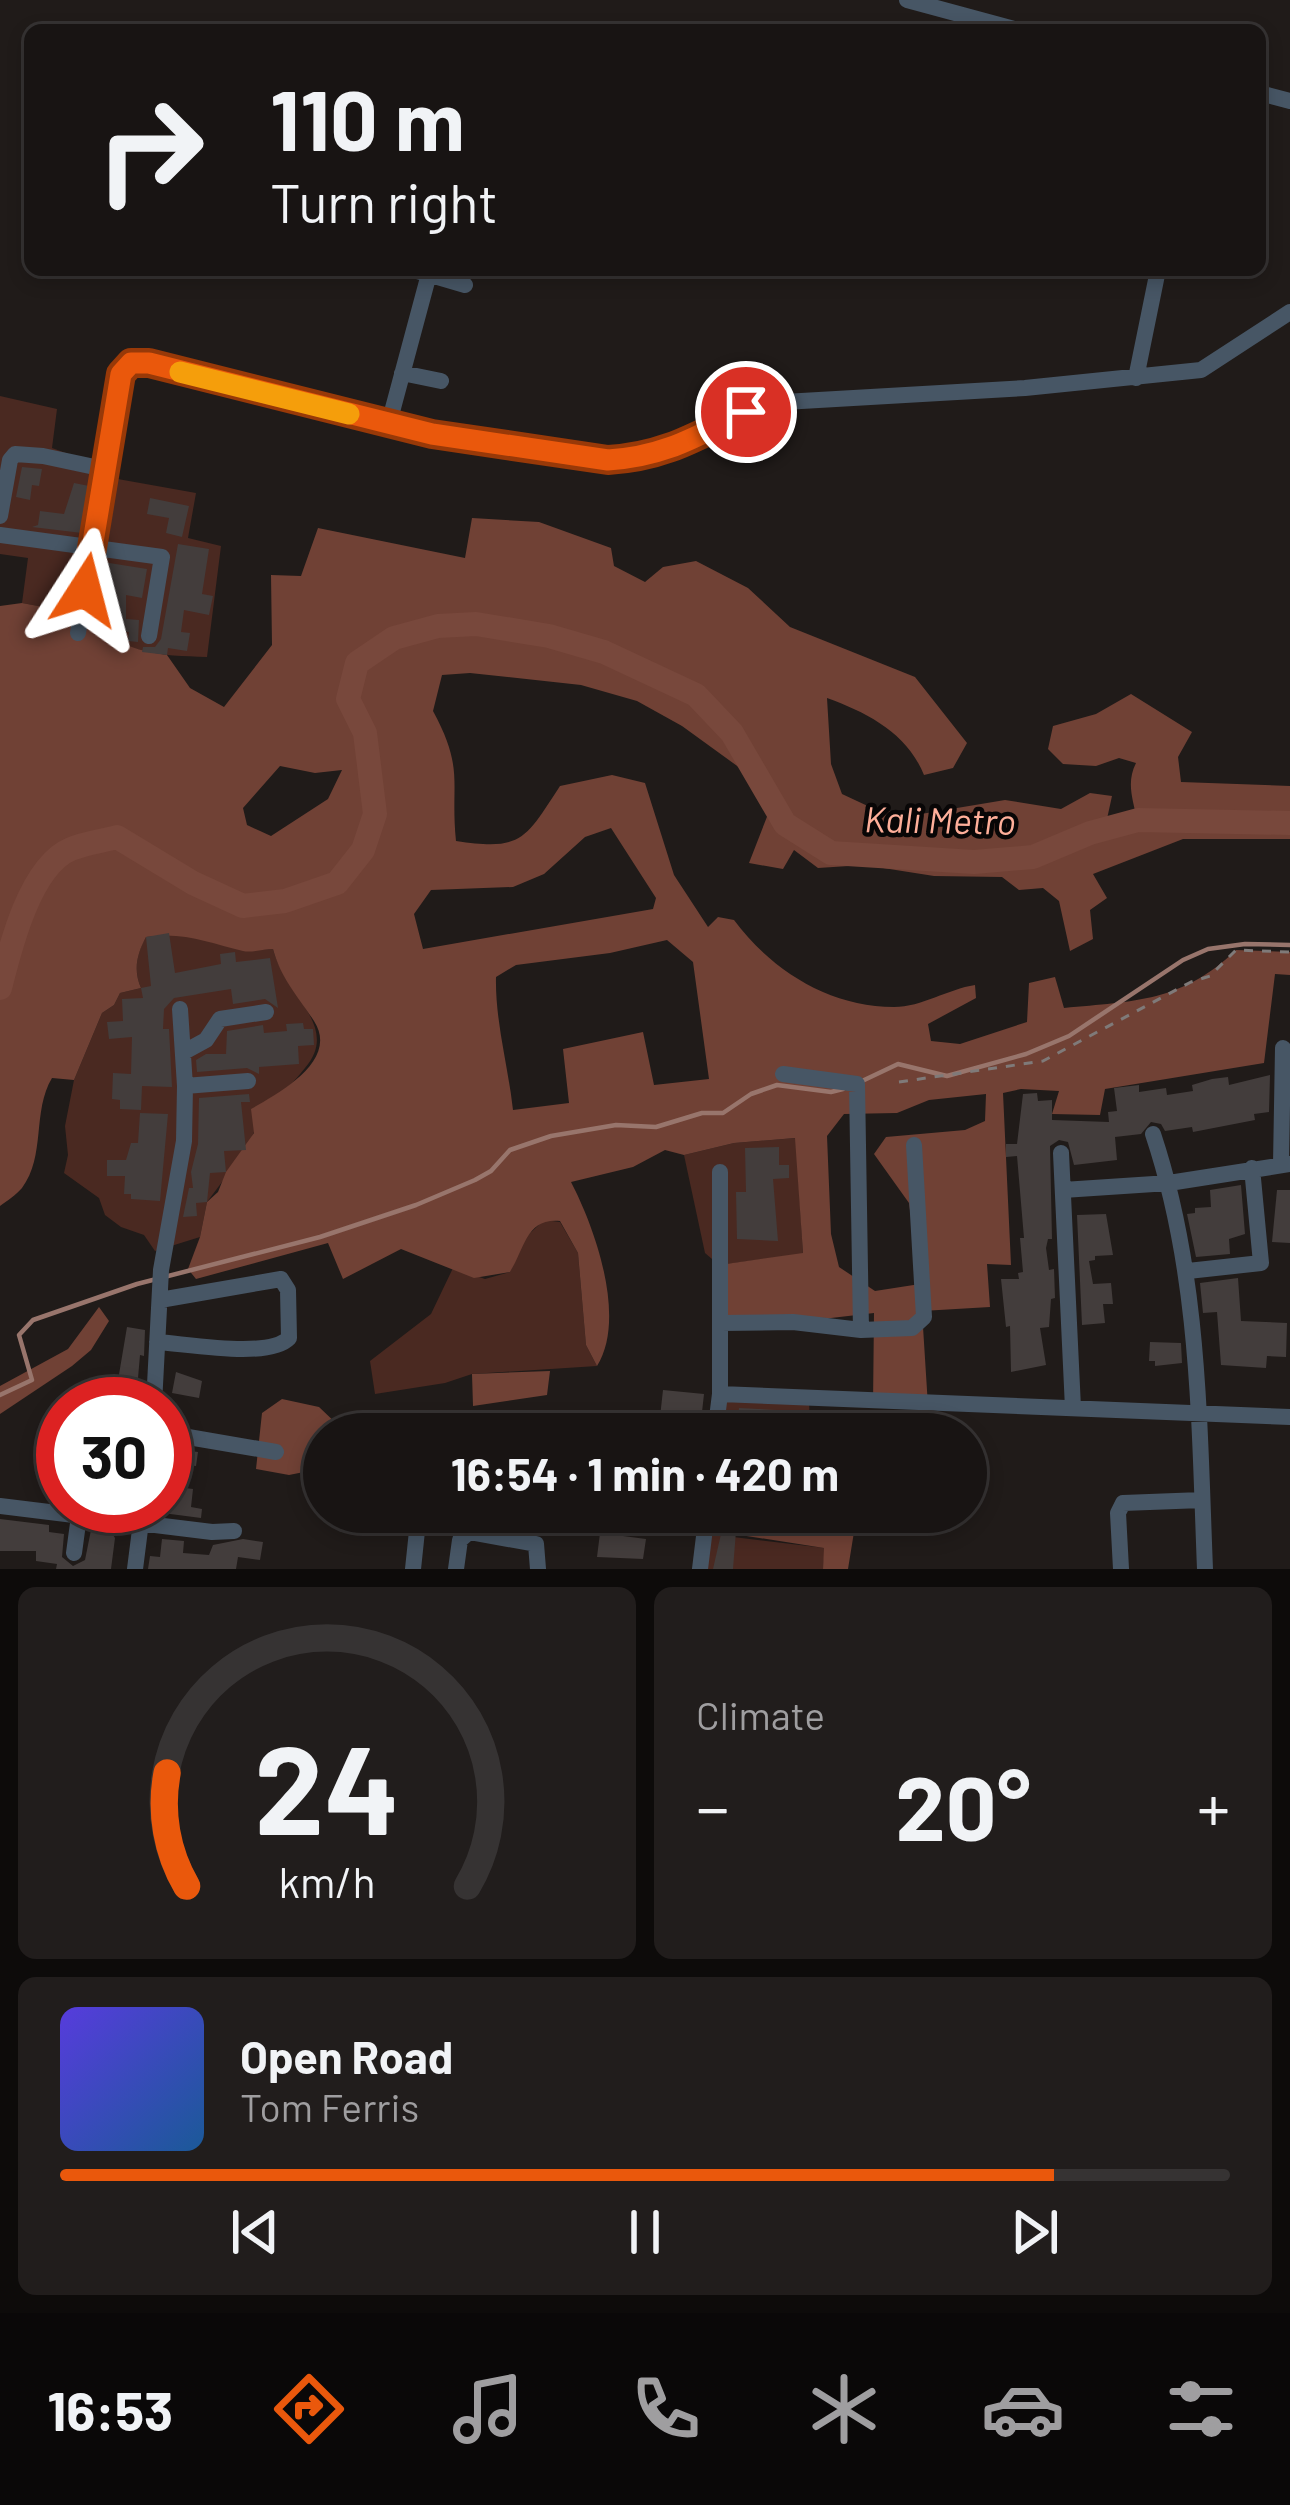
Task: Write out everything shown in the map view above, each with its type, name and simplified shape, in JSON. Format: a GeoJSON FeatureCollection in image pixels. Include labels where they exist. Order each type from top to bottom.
{"type":"FeatureCollection","features":[{"type":"Feature","properties":{"kind":"street"},"geometry":{"type":"LineString","coordinates":[[907,0],[996,24]]}},
{"type":"Feature","properties":{"kind":"street"},"geometry":{"type":"LineString","coordinates":[[389,423],[420,276]]}},
{"type":"Feature","properties":{"kind":"street"},"geometry":{"type":"LineString","coordinates":[[435,276],[465,285]]}},
{"type":"Feature","properties":{"kind":"street"},"geometry":{"type":"LineString","coordinates":[[1136,378],[1157,276]]}},
{"type":"Feature","properties":{"kind":"street"},"geometry":{"type":"LineString","coordinates":[[78,633],[121,374],[136,362],[432,434],[620,460],[678,448],[746,412],[784,402],[1201,370],[1290,312]]}},
{"type":"Feature","properties":{"kind":"street"},"geometry":{"type":"LineString","coordinates":[[402,373],[441,381]]}},
{"type":"Feature","properties":{"kind":"street"},"geometry":{"type":"LineString","coordinates":[[0,516],[15,454],[104,469]]}},
{"type":"Feature","properties":{"kind":"street"},"geometry":{"type":"LineString","coordinates":[[0,535],[162,557],[149,636]]}},
{"type":"Feature","properties":{"kind":"street"},"geometry":{"type":"LineString","coordinates":[[155,1377],[161,1285],[184,1142],[180,1009]]}},
{"type":"Feature","properties":{"kind":"street"},"geometry":{"type":"LineString","coordinates":[[184,1052],[206,1040],[220,1018],[266,1012]]}},
{"type":"Feature","properties":{"kind":"street"},"geometry":{"type":"LineString","coordinates":[[1063,1190],[1169,1183],[1285,1164],[1283,1048]]}},
{"type":"Feature","properties":{"kind":"street"},"geometry":{"type":"LineString","coordinates":[[783,1074],[857,1084],[861,1330]]}},
{"type":"Feature","properties":{"kind":"street"},"geometry":{"type":"LineString","coordinates":[[185,1086],[248,1081]]}},
{"type":"Feature","properties":{"kind":"street"},"geometry":{"type":"LineString","coordinates":[[1153,1134],[1188,1270],[1200,1411],[1205,1569]]}},
{"type":"Feature","properties":{"kind":"street"},"geometry":{"type":"LineString","coordinates":[[721,1323],[793,1322],[861,1330],[912,1328],[924,1317],[914,1145]]}},
{"type":"Feature","properties":{"kind":"street"},"geometry":{"type":"LineString","coordinates":[[1061,1153],[1073,1408]]}},
{"type":"Feature","properties":{"kind":"street"},"geometry":{"type":"LineString","coordinates":[[1188,1270],[1261,1263],[1252,1168]]}},
{"type":"Feature","properties":{"kind":"street"},"geometry":{"type":"LineString","coordinates":[[718,1413],[720,1172]]}},
{"type":"Feature","properties":{"kind":"street"},"geometry":{"type":"LineString","coordinates":[[157,1342],[266,1349],[289,1338],[288,1290],[281,1279],[161,1285]]}},
{"type":"Feature","properties":{"kind":"street"},"geometry":{"type":"LineString","coordinates":[[720,1394],[1290,1417],[1290,1405]]}},
{"type":"Feature","properties":{"kind":"street"},"geometry":{"type":"LineString","coordinates":[[192,1438],[276,1452]]}},
{"type":"Feature","properties":{"kind":"street"},"geometry":{"type":"LineString","coordinates":[[1121,1569],[1118,1514],[1123,1504],[1202,1500]]}},
{"type":"Feature","properties":{"kind":"street"},"geometry":{"type":"LineString","coordinates":[[0,1506],[36,1510]]}},
{"type":"Feature","properties":{"kind":"street"},"geometry":{"type":"LineString","coordinates":[[192,1524],[234,1531]]}},
{"type":"Feature","properties":{"kind":"street"},"geometry":{"type":"LineString","coordinates":[[456,1569],[460,1540],[469,1532],[536,1544],[538,1569]]}},
{"type":"Feature","properties":{"kind":"street"},"geometry":{"type":"LineString","coordinates":[[74,1553],[77,1533]]}},
{"type":"Feature","properties":{"kind":"street"},"geometry":{"type":"LineString","coordinates":[[135,1569],[140,1533]]}},
{"type":"Feature","properties":{"kind":"street"},"geometry":{"type":"LineString","coordinates":[[413,1569],[417,1533]]}},
{"type":"Feature","properties":{"kind":"street"},"geometry":{"type":"LineString","coordinates":[[700,1569],[704,1533]]}},
{"type":"Feature","properties":{"kind":"path"},"geometry":{"type":"LineString","coordinates":[[898,1082],[1043,1061],[1210,976],[1236,950],[1290,952]]}},
{"type":"Feature","properties":{"kind":"shaded area"},"geometry":{"type":"Polygon","coordinates":[[[0,396],[57,409],[52,448],[74,456],[101,476],[196,493],[188,538],[221,546],[207,657],[143,651],[115,639],[91,616],[22,603],[28,558],[0,554],[0,396]]]}},
{"type":"Feature","properties":{"kind":"shaded area"},"geometry":{"type":"Polygon","coordinates":[[[472,518],[539,522],[611,548],[614,566],[645,582],[663,567],[696,561],[748,588],[790,627],[915,677],[967,743],[953,768],[924,775],[897,736],[857,710],[827,698],[831,764],[842,794],[872,808],[915,815],[1005,800],[1061,809],[1090,793],[1112,796],[1105,828],[1137,820],[1131,784],[1136,763],[1119,758],[1096,766],[1063,764],[1048,749],[1053,726],[1096,714],[1131,694],[1192,732],[1178,757],[1181,782],[1290,786],[1290,839],[1183,839],[1093,874],[1107,898],[1090,910],[1093,939],[1070,951],[1059,901],[1043,888],[1019,890],[1002,877],[934,876],[864,865],[818,868],[794,850],[783,869],[749,863],[770,809],[762,784],[682,726],[637,701],[581,685],[470,673],[442,675],[433,711],[453,763],[456,841],[496,844],[520,837],[560,786],[612,775],[645,783],[674,875],[708,927],[718,917],[734,920],[784,970],[825,993],[870,1005],[904,1006],[975,985],[976,998],[928,1024],[931,1041],[960,1044],[1027,1022],[1029,983],[1055,977],[1064,1008],[1113,1003],[1177,989],[1236,950],[1290,952],[1290,975],[1275,974],[1264,1063],[1105,1089],[1100,1115],[1052,1114],[1059,1091],[1003,1093],[1011,1265],[987,1264],[990,1307],[922,1311],[928,1406],[873,1405],[874,1313],[831,1318],[716,1317],[719,1265],[803,1253],[795,1138],[734,1143],[684,1155],[665,1150],[633,1167],[571,1182],[598,1248],[608,1299],[609,1323],[597,1366],[586,1345],[578,1253],[560,1221],[533,1229],[510,1272],[474,1278],[401,1249],[343,1279],[328,1243],[196,1279],[188,1269],[207,1202],[254,1133],[251,1109],[302,1074],[319,1050],[314,1021],[285,978],[273,949],[246,951],[184,937],[146,937],[137,962],[141,988],[120,993],[102,1013],[74,1080],[52,1078],[29,1175],[20,1191],[0,1206],[0,606],[22,603],[92,616],[125,644],[167,655],[190,688],[224,707],[272,645],[271,575],[301,576],[318,528],[465,558],[472,518]],[[280,766],[243,808],[247,825],[271,836],[328,799],[342,770],[315,773],[280,766]],[[611,828],[585,837],[544,874],[513,887],[431,890],[414,914],[423,949],[653,909],[656,898],[611,828]],[[667,940],[516,965],[496,977],[513,1110],[569,1103],[563,1049],[643,1032],[654,1085],[709,1079],[693,962],[667,940]],[[986,1094],[929,1100],[897,1113],[844,1114],[827,1136],[831,1234],[839,1267],[875,1291],[920,1284],[909,1203],[874,1154],[886,1137],[965,1130],[985,1121],[986,1094]]]}},
{"type":"Feature","properties":{"kind":"shaded area"},"geometry":{"type":"Polygon","coordinates":[[[169,933],[273,949],[317,1038],[305,1068],[269,1099],[246,1150],[207,1202],[200,1237],[155,1251],[144,1235],[105,1215],[99,1198],[64,1173],[68,1155],[65,1126],[74,1080],[102,1013],[120,993],[141,988],[137,962],[146,937],[169,933]]]}},
{"type":"Feature","properties":{"kind":"shaded area"},"geometry":{"type":"Polygon","coordinates":[[[796,1138],[803,1254],[719,1265],[705,1253],[684,1155],[734,1143],[796,1138]]]}},
{"type":"Feature","properties":{"kind":"shaded area"},"geometry":{"type":"Polygon","coordinates":[[[544,1220],[560,1222],[578,1253],[586,1345],[597,1366],[472,1374],[375,1394],[370,1361],[431,1314],[453,1268],[485,1279],[510,1272],[525,1238],[544,1220]]]}},
{"type":"Feature","properties":{"kind":"shaded area"},"geometry":{"type":"Polygon","coordinates":[[[99,1307],[109,1321],[91,1350],[56,1377],[36,1377],[36,1390],[0,1414],[0,1386],[68,1349],[99,1307]]]}},
{"type":"Feature","properties":{"kind":"shaded area"},"geometry":{"type":"Polygon","coordinates":[[[550,1371],[547,1395],[473,1406],[472,1374],[550,1371]]]}},
{"type":"Feature","properties":{"kind":"shaded area"},"geometry":{"type":"Polygon","coordinates":[[[714,1396],[809,1399],[809,1413],[712,1413],[714,1396]]]}},
{"type":"Feature","properties":{"kind":"shaded area"},"geometry":{"type":"Polygon","coordinates":[[[282,1399],[319,1407],[325,1413],[303,1413],[303,1472],[289,1475],[256,1469],[262,1413],[282,1399]]]}},
{"type":"Feature","properties":{"kind":"shaded area"},"geometry":{"type":"Polygon","coordinates":[[[700,1533],[825,1548],[823,1569],[699,1569],[700,1533]]]}},
{"type":"Feature","properties":{"kind":"shaded area"},"geometry":{"type":"Polygon","coordinates":[[[728,1533],[854,1533],[848,1569],[823,1569],[824,1548],[728,1533]]]}},
{"type":"Feature","properties":{"kind":"building"},"geometry":{"type":"Polygon","coordinates":[[[22,467],[42,469],[30,500],[16,497],[22,467]]]}},
{"type":"Feature","properties":{"kind":"building"},"geometry":{"type":"Polygon","coordinates":[[[74,483],[89,486],[82,533],[32,527],[38,525],[40,511],[64,514],[74,483]]]}},
{"type":"Feature","properties":{"kind":"building"},"geometry":{"type":"Polygon","coordinates":[[[150,498],[189,506],[182,537],[166,533],[169,518],[147,514],[150,498]]]}},
{"type":"Feature","properties":{"kind":"building"},"geometry":{"type":"Polygon","coordinates":[[[178,544],[209,549],[202,594],[213,596],[209,615],[184,610],[181,632],[190,633],[187,651],[142,652],[161,639],[178,544]]]}},
{"type":"Feature","properties":{"kind":"building"},"geometry":{"type":"Polygon","coordinates":[[[103,562],[147,569],[142,598],[126,595],[126,619],[139,620],[138,642],[128,641],[129,632],[112,630],[113,617],[103,617],[99,586],[103,562]]]}},
{"type":"Feature","properties":{"kind":"building"},"geometry":{"type":"Polygon","coordinates":[[[169,933],[175,973],[221,964],[220,954],[235,952],[236,962],[270,958],[278,1008],[265,999],[233,1004],[231,989],[174,998],[164,1009],[163,1029],[169,1029],[172,1087],[142,1086],[141,1110],[120,1109],[120,1100],[112,1099],[113,1073],[131,1074],[132,1037],[109,1039],[107,1022],[123,1021],[122,999],[143,998],[141,988],[151,986],[146,937],[169,933]]]}},
{"type":"Feature","properties":{"kind":"building"},"geometry":{"type":"Polygon","coordinates":[[[303,1023],[304,1029],[313,1029],[314,1045],[298,1046],[299,1064],[259,1067],[259,1074],[247,1068],[197,1072],[196,1060],[206,1054],[226,1054],[227,1031],[263,1025],[264,1033],[287,1031],[286,1024],[303,1023]]]}},
{"type":"Feature","properties":{"kind":"building"},"geometry":{"type":"Polygon","coordinates":[[[1270,1075],[1269,1112],[1254,1114],[1255,1120],[1193,1132],[1192,1127],[1165,1131],[1161,1124],[1151,1122],[1141,1134],[1115,1137],[1117,1160],[1074,1165],[1068,1142],[1059,1140],[1050,1146],[1052,1239],[1046,1248],[1049,1270],[1054,1269],[1055,1298],[1051,1299],[1049,1327],[1040,1328],[1046,1365],[1011,1372],[1010,1326],[1006,1327],[1001,1279],[1019,1279],[1018,1273],[1023,1272],[1020,1238],[1024,1238],[1017,1156],[1006,1157],[1006,1144],[1017,1144],[1023,1094],[1037,1093],[1038,1101],[1052,1100],[1052,1120],[1109,1122],[1108,1112],[1117,1111],[1114,1088],[1139,1085],[1139,1092],[1166,1088],[1167,1095],[1193,1091],[1192,1085],[1212,1079],[1228,1077],[1229,1085],[1270,1075]]]}},
{"type":"Feature","properties":{"kind":"building"},"geometry":{"type":"Polygon","coordinates":[[[249,1094],[250,1102],[241,1102],[246,1150],[224,1151],[226,1172],[210,1173],[207,1202],[196,1203],[197,1216],[183,1217],[189,1188],[193,1188],[199,1098],[249,1094]]]}},
{"type":"Feature","properties":{"kind":"building"},"geometry":{"type":"Polygon","coordinates":[[[140,1113],[168,1114],[160,1201],[131,1199],[131,1194],[124,1194],[125,1176],[107,1176],[107,1160],[126,1160],[131,1143],[138,1143],[140,1113]]]}},
{"type":"Feature","properties":{"kind":"building"},"geometry":{"type":"Polygon","coordinates":[[[779,1147],[779,1165],[789,1165],[789,1178],[773,1179],[778,1241],[737,1239],[736,1192],[746,1192],[745,1148],[779,1147]]]}},
{"type":"Feature","properties":{"kind":"building"},"geometry":{"type":"Polygon","coordinates":[[[1241,1185],[1245,1234],[1229,1239],[1230,1254],[1196,1257],[1187,1214],[1211,1207],[1210,1190],[1241,1185]]]}},
{"type":"Feature","properties":{"kind":"building"},"geometry":{"type":"Polygon","coordinates":[[[1277,1190],[1290,1190],[1290,1243],[1272,1242],[1277,1190]]]}},
{"type":"Feature","properties":{"kind":"building"},"geometry":{"type":"Polygon","coordinates":[[[1106,1214],[1113,1255],[1089,1261],[1093,1284],[1111,1283],[1113,1304],[1103,1304],[1105,1323],[1082,1325],[1077,1215],[1106,1214]]]}},
{"type":"Feature","properties":{"kind":"building"},"geometry":{"type":"Polygon","coordinates":[[[1238,1278],[1241,1321],[1287,1323],[1286,1357],[1267,1356],[1266,1368],[1221,1365],[1217,1312],[1203,1313],[1200,1283],[1238,1278]]]}},
{"type":"Feature","properties":{"kind":"building"},"geometry":{"type":"Polygon","coordinates":[[[127,1327],[145,1330],[138,1377],[119,1377],[127,1327]]]}},
{"type":"Feature","properties":{"kind":"building"},"geometry":{"type":"Polygon","coordinates":[[[1150,1342],[1181,1343],[1182,1363],[1155,1366],[1155,1361],[1149,1361],[1150,1342]]]}},
{"type":"Feature","properties":{"kind":"building"},"geometry":{"type":"Polygon","coordinates":[[[192,1378],[202,1381],[199,1398],[192,1397],[192,1378]]]}},
{"type":"Feature","properties":{"kind":"building"},"geometry":{"type":"Polygon","coordinates":[[[663,1390],[704,1394],[702,1413],[660,1413],[663,1390]]]}},
{"type":"Feature","properties":{"kind":"building"},"geometry":{"type":"Polygon","coordinates":[[[739,1408],[777,1410],[777,1413],[738,1413],[739,1408]]]}},
{"type":"Feature","properties":{"kind":"building"},"geometry":{"type":"Polygon","coordinates":[[[0,1519],[36,1523],[36,1533],[64,1534],[62,1557],[73,1566],[85,1560],[90,1533],[112,1533],[115,1538],[111,1569],[56,1569],[57,1564],[36,1561],[36,1551],[0,1551],[0,1519]]]}},
{"type":"Feature","properties":{"kind":"building"},"geometry":{"type":"Polygon","coordinates":[[[600,1533],[646,1539],[643,1559],[597,1557],[600,1533]]]}},
{"type":"Feature","properties":{"kind":"building"},"geometry":{"type":"Polygon","coordinates":[[[721,1533],[736,1533],[733,1569],[713,1569],[721,1533]]]}},
{"type":"Feature","properties":{"kind":"building"},"geometry":{"type":"Polygon","coordinates":[[[162,1539],[184,1541],[183,1553],[209,1555],[213,1545],[243,1539],[263,1542],[260,1560],[238,1557],[236,1569],[148,1569],[150,1556],[160,1557],[162,1539]]]}},
{"type":"Feature","properties":{"kind":"waterway","name":"Kali Metro"},"geometry":{"type":"LineString","coordinates":[[0,988],[33,890],[57,858],[82,845],[117,837],[193,883],[243,906],[285,901],[337,883],[363,850],[375,814],[365,733],[348,699],[357,663],[394,638],[438,626],[476,624],[549,636],[604,652],[696,695],[732,733],[785,824],[831,853],[974,862],[1033,857],[1090,833],[1138,820],[1290,823]]}},
{"type":"Feature","properties":{"kind":"waterway"},"geometry":{"type":"LineString","coordinates":[[860,1082],[898,1064],[947,1076],[1026,1054],[1069,1036],[1183,960],[1208,949],[1290,945]]}},
{"type":"Feature","properties":{"kind":"waterway"},"geometry":{"type":"LineString","coordinates":[[0,1395],[32,1380],[19,1335],[33,1320],[137,1284],[320,1237],[416,1205],[491,1171],[510,1150],[551,1136],[616,1125],[656,1127],[702,1113],[723,1113],[751,1094],[777,1085],[831,1092],[843,1089]]}},
{"type":"Feature","properties":{"kind":"slow traffic"},"geometry":{"type":"LineString","coordinates":[[180,372],[349,414]]}},
{"type":"Feature","properties":{"kind":"route"},"geometry":{"type":"LineString","coordinates":[[85,590],[121,374],[131,363],[149,363],[432,434],[608,460],[678,448],[746,412]]}}]}
